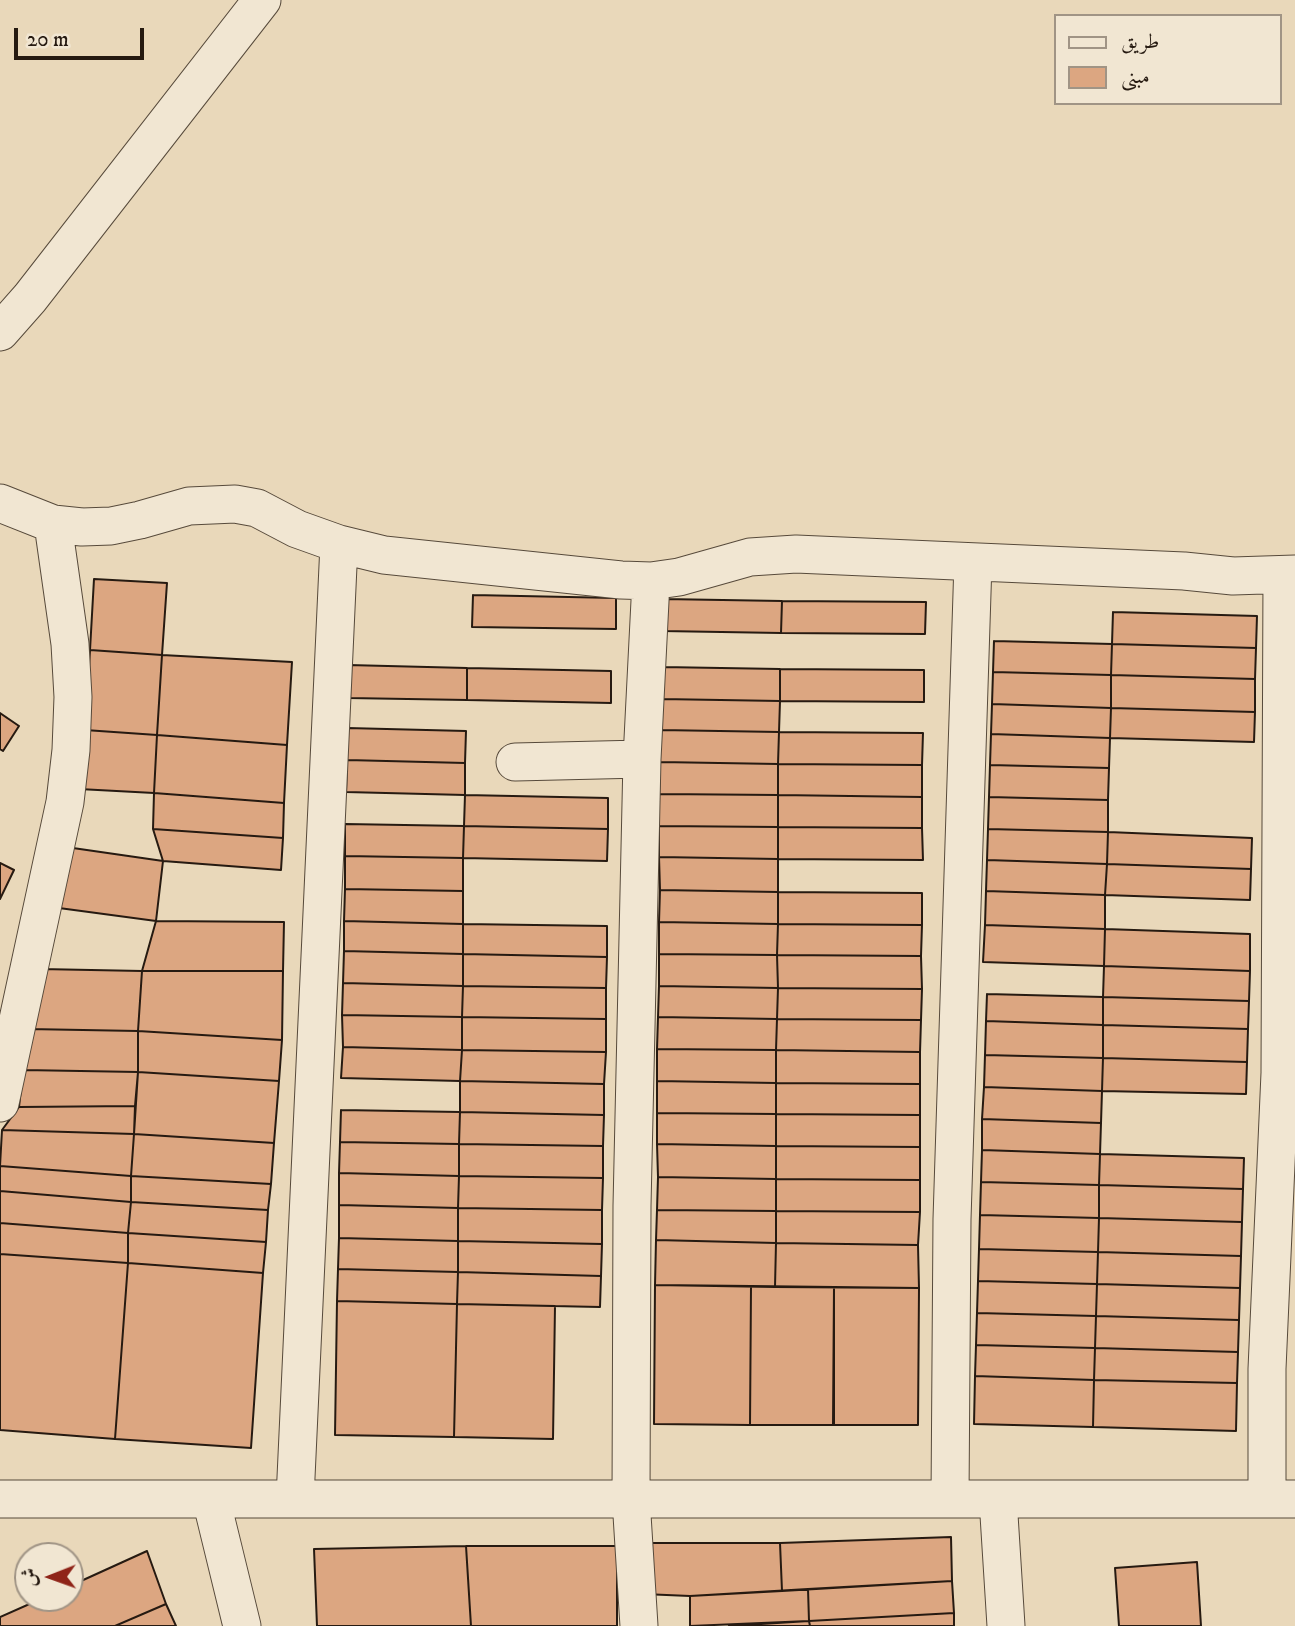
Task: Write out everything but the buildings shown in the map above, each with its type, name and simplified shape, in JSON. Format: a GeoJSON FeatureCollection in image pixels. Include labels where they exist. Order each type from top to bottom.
{"type":"FeatureCollection","features":[{"type":"Feature","properties":{"kind":"street"},"geometry":{"type":"LineString","coordinates":[[2,326],[262,0]]}},
{"type":"Feature","properties":{"kind":"street"},"geometry":{"type":"LineString","coordinates":[[0,503],[53,524],[111,526],[189,506],[235,504],[257,508],[297,529],[339,544],[384,555],[621,580],[652,581],[680,577],[728,562],[773,554],[1233,576],[1288,574],[1280,1073],[1267,1370],[1281,1499],[0,1499]]}},
{"type":"Feature","properties":{"kind":"street"},"geometry":{"type":"LineString","coordinates":[[0,1102],[65,802],[71,750],[71,645],[53,524]]}},
{"type":"Feature","properties":{"kind":"street"},"geometry":{"type":"LineString","coordinates":[[296,1499],[339,544]]}},
{"type":"Feature","properties":{"kind":"street"},"geometry":{"type":"LineString","coordinates":[[950,1499],[952,1219],[973,562]]}},
{"type":"Feature","properties":{"kind":"street"},"geometry":{"type":"LineString","coordinates":[[639,1626],[631,1499],[632,1206],[642,758],[652,581]]}},
{"type":"Feature","properties":{"kind":"street"},"geometry":{"type":"LineString","coordinates":[[515,762],[642,758]]}},
{"type":"Feature","properties":{"kind":"street"},"geometry":{"type":"LineString","coordinates":[[211,1499],[242,1626]]}},
{"type":"Feature","properties":{"kind":"street"},"geometry":{"type":"LineString","coordinates":[[998,1499],[1006,1626]]}}]}
